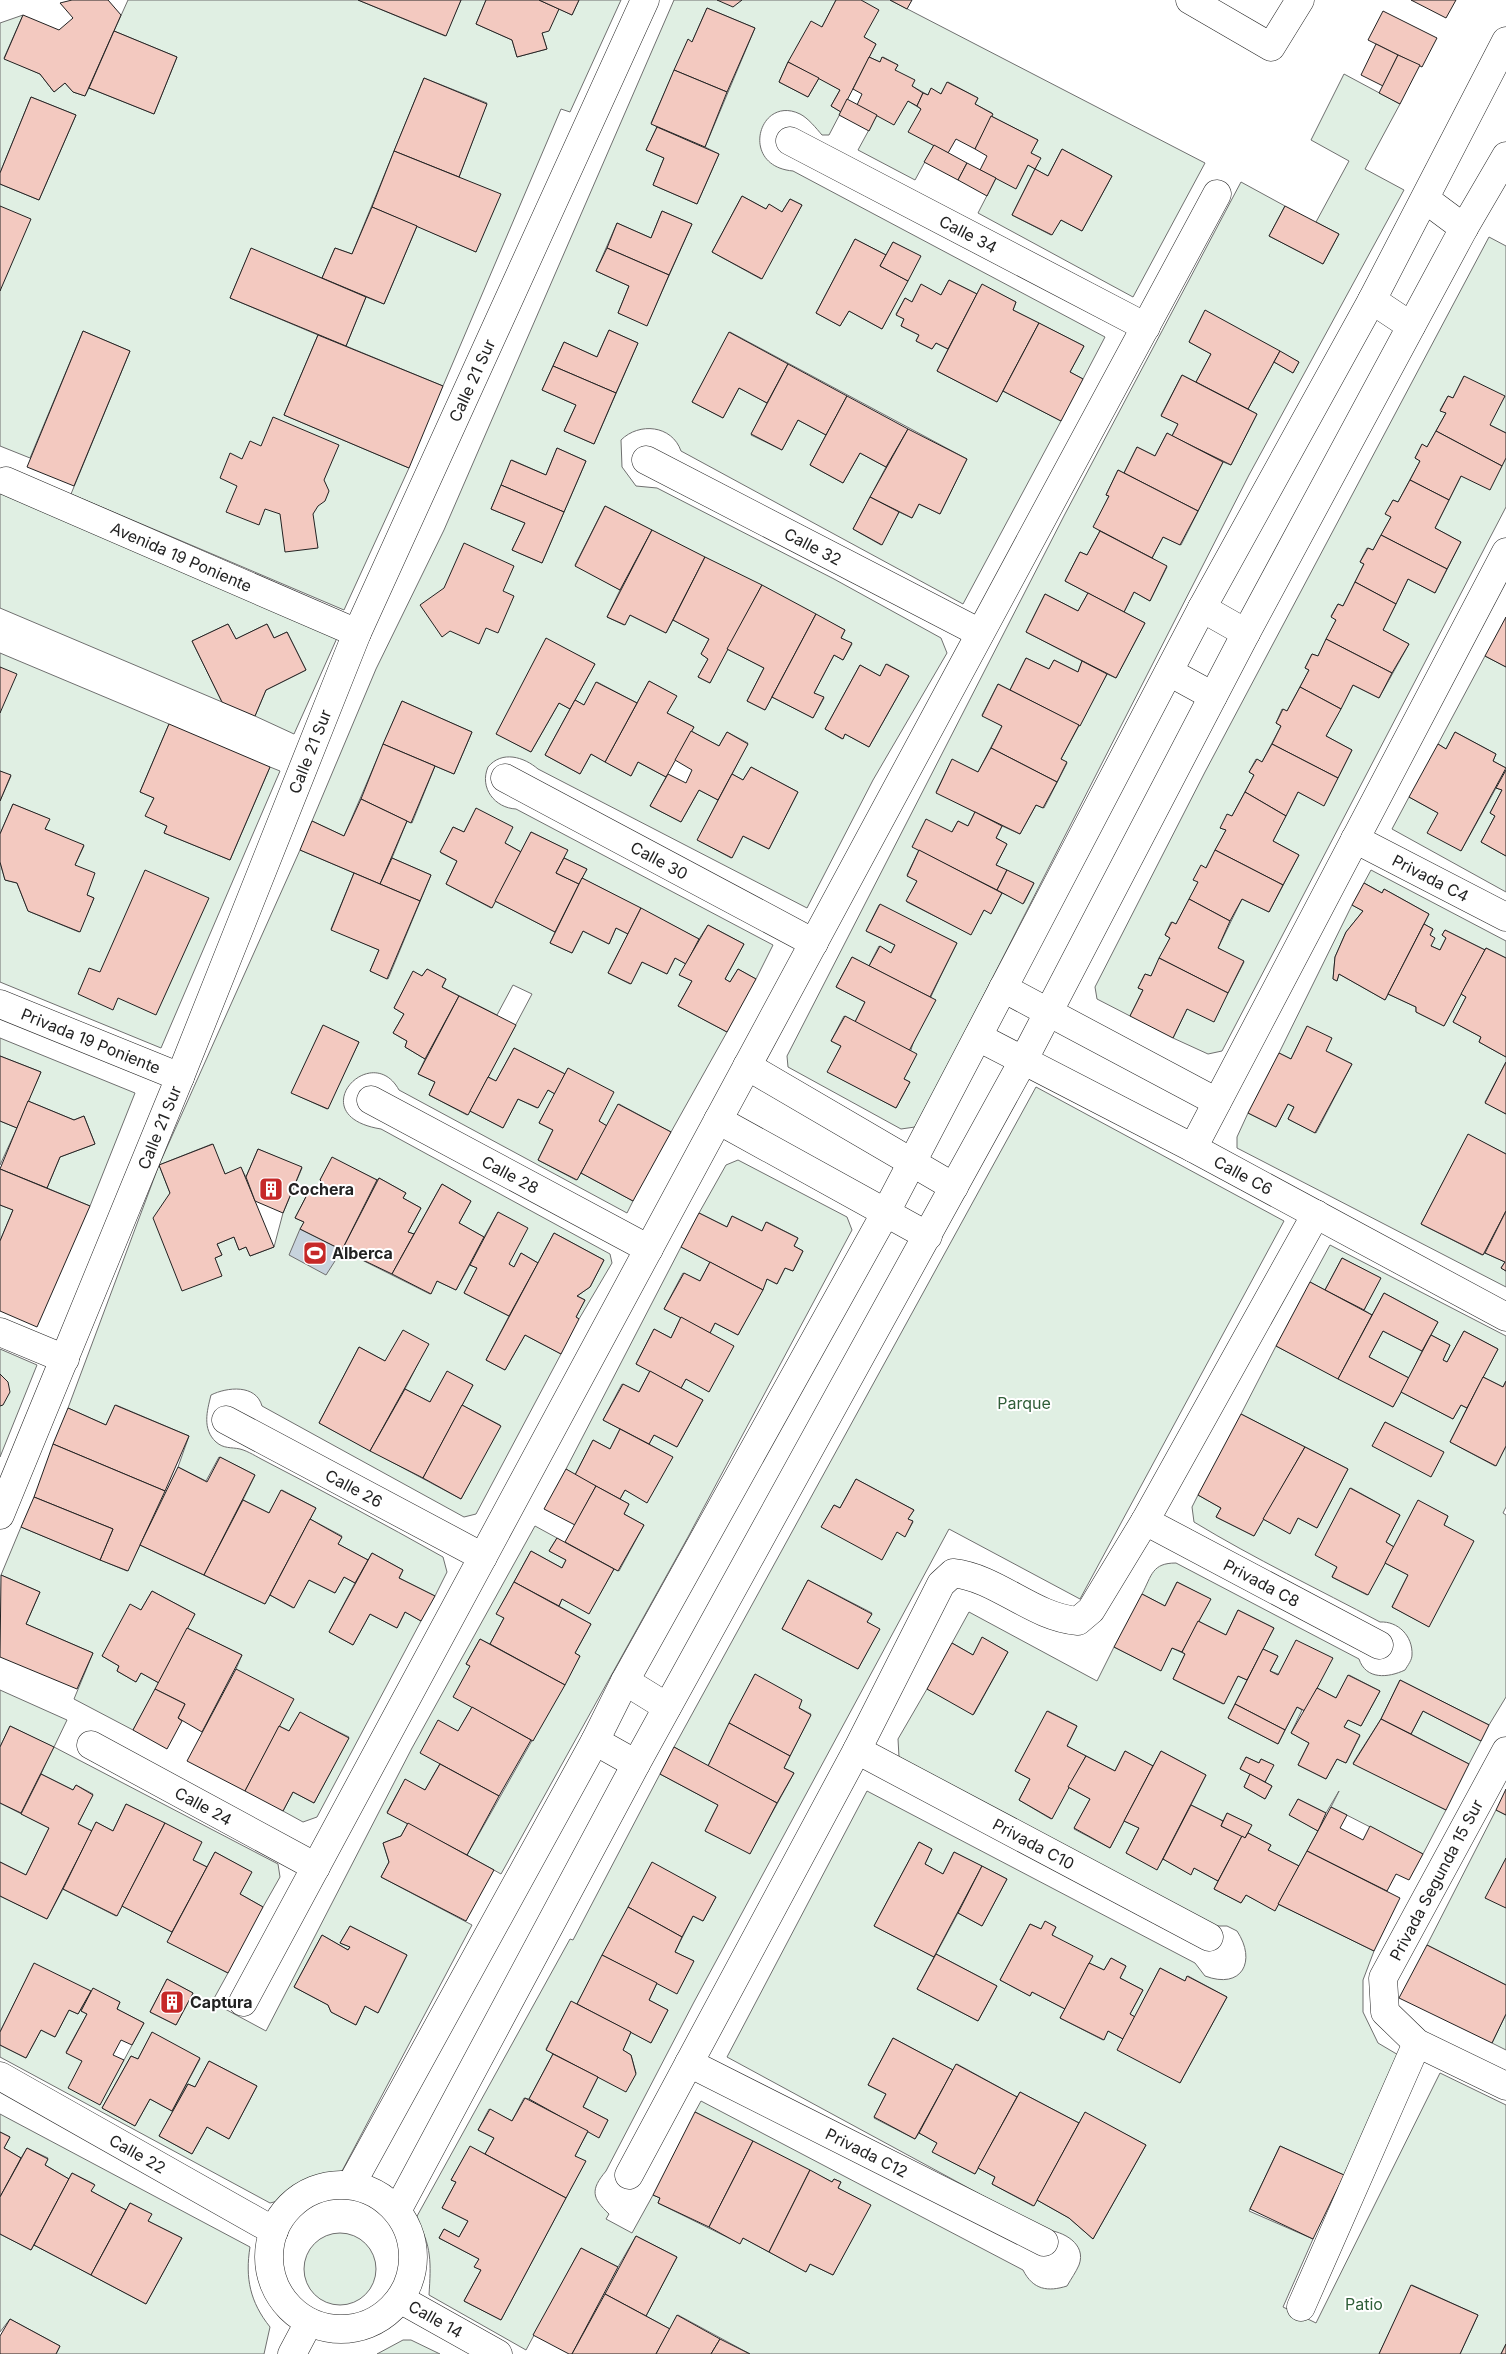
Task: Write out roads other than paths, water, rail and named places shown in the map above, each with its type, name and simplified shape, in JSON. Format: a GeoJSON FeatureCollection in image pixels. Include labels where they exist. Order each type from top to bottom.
{"type":"FeatureCollection","features":[{"type":"Feature","properties":{"kind":"street","name":"Calle 21 Sur"},"geometry":{"type":"LineString","coordinates":[[0,1515],[180,1077],[357,633],[645,0]]}},
{"type":"Feature","properties":{"kind":"street"},"geometry":{"type":"LineString","coordinates":[[1190,0],[1271,47],[1300,0]]}},
{"type":"Feature","properties":{"kind":"street"},"geometry":{"type":"LineString","coordinates":[[351,2185],[595,1740],[625,1681],[886,1212],[1202,608],[1372,300],[1506,41]]}},
{"type":"Feature","properties":{"kind":"street","name":"Calle 34"},"geometry":{"type":"LineString","coordinates":[[790,141],[1146,327]]}},
{"type":"Feature","properties":{"kind":"street"},"geometry":{"type":"LineString","coordinates":[[397,2211],[667,1707],[1023,1061],[1246,633],[1464,228],[1506,156]]}},
{"type":"Feature","properties":{"kind":"street"},"geometry":{"type":"LineString","coordinates":[[243,2002],[1218,194]]}},
{"type":"Feature","properties":{"kind":"street"},"geometry":{"type":"LineString","coordinates":[[1425,199],[1464,228]]}},
{"type":"Feature","properties":{"kind":"street"},"geometry":{"type":"LineString","coordinates":[[1372,300],[1411,326]]}},
{"type":"Feature","properties":{"kind":"street","name":"Calle 32"},"geometry":{"type":"LineString","coordinates":[[646,460],[980,633]]}},
{"type":"Feature","properties":{"kind":"street","name":"Avenida 19 Poniente"},"geometry":{"type":"LineString","coordinates":[[6,481],[357,633]]}},
{"type":"Feature","properties":{"kind":"street"},"geometry":{"type":"LineString","coordinates":[[1193,1148],[1506,552]]}},
{"type":"Feature","properties":{"kind":"street"},"geometry":{"type":"LineString","coordinates":[[1202,608],[1246,633]]}},
{"type":"Feature","properties":{"kind":"street"},"geometry":{"type":"LineString","coordinates":[[1169,672],[1213,696]]}},
{"type":"Feature","properties":{"kind":"street","name":"Calle 30"},"geometry":{"type":"LineString","coordinates":[[505,778],[814,943]]}},
{"type":"Feature","properties":{"kind":"street","name":"Privada C4"},"geometry":{"type":"LineString","coordinates":[[1355,840],[1506,917]]}},
{"type":"Feature","properties":{"kind":"street"},"geometry":{"type":"LineString","coordinates":[[1003,988],[1217,1102]]}},
{"type":"Feature","properties":{"kind":"street","name":"Privada 19 Poniente"},"geometry":{"type":"LineString","coordinates":[[0,1004],[180,1077]]}},
{"type":"Feature","properties":{"kind":"street","name":"Calle C6"},"geometry":{"type":"LineString","coordinates":[[978,1037],[1193,1148],[1506,1317]]}},
{"type":"Feature","properties":{"kind":"street"},"geometry":{"type":"LineString","coordinates":[[747,1066],[954,1187]]}},
{"type":"Feature","properties":{"kind":"street","name":"Calle 28"},"geometry":{"type":"LineString","coordinates":[[371,1100],[649,1249]]}},
{"type":"Feature","properties":{"kind":"street"},"geometry":{"type":"LineString","coordinates":[[718,1120],[928,1236]]}},
{"type":"Feature","properties":{"kind":"street"},"geometry":{"type":"LineString","coordinates":[[629,2175],[857,1750],[940,1584],[953,1572],[971,1575],[1059,1619],[1078,1621],[1091,1610],[1146,1521],[1316,1214]]}},
{"type":"Feature","properties":{"kind":"street"},"geometry":{"type":"LineString","coordinates":[[0,1332],[65,1359]]}},
{"type":"Feature","properties":{"kind":"street","name":"Calle 26"},"geometry":{"type":"LineString","coordinates":[[226,1420],[483,1557]]}},
{"type":"Feature","properties":{"kind":"street","name":"Privada C8"},"geometry":{"type":"LineString","coordinates":[[1146,1521],[1379,1645]]}},
{"type":"Feature","properties":{"kind":"street"},"geometry":{"type":"LineString","coordinates":[[625,1681],[667,1707]]}},
{"type":"Feature","properties":{"kind":"street"},"geometry":{"type":"LineString","coordinates":[[595,1740],[636,1764]]}},
{"type":"Feature","properties":{"kind":"street","name":"Calle 24"},"geometry":{"type":"LineString","coordinates":[[91,1745],[316,1867]]}},
{"type":"Feature","properties":{"kind":"street","name":"Privada C10"},"geometry":{"type":"LineString","coordinates":[[857,1750],[1209,1937]]}},
{"type":"Feature","properties":{"kind":"street","name":"Privada Segunda 15 Sur"},"geometry":{"type":"LineString","coordinates":[[1417,2043],[1385,2012],[1383,1978],[1506,1751]]}},
{"type":"Feature","properties":{"kind":"street"},"geometry":{"type":"LineString","coordinates":[[1301,2307],[1417,2043],[1506,2086]]}},
{"type":"Feature","properties":{"kind":"street","name":"Privada C12"},"geometry":{"type":"LineString","coordinates":[[689,2064],[1044,2242]]}},
{"type":"Feature","properties":{"kind":"street","name":"Calle 22"},"geometry":{"type":"LineString","coordinates":[[0,2076],[274,2231]]}},
{"type":"Feature","properties":{"kind":"street"},"geometry":{"type":"LineString","coordinates":[[351,2185],[368,2190],[384,2199],[397,2211],[409,2231],[414,2254],[411,2278],[400,2299],[387,2314],[369,2324],[349,2329],[328,2328],[309,2322],[292,2310],[278,2293],[270,2266],[269,2252],[274,2231],[286,2210],[304,2195],[327,2187],[351,2185]]}},
{"type":"Feature","properties":{"kind":"street","name":"Calle 14"},"geometry":{"type":"LineString","coordinates":[[400,2299],[498,2354]]}},
{"type":"Feature","properties":{"kind":"street"},"geometry":{"type":"LineString","coordinates":[[292,2354],[309,2322]]}},
{"type":"Feature","properties":{"kind":"place","name":"Cochera"},"geometry":{"type":"Point","coordinates":[271,1189]}},
{"type":"Feature","properties":{"kind":"place","name":"Alberca"},"geometry":{"type":"Point","coordinates":[315,1253]}},
{"type":"Feature","properties":{"kind":"place","name":"Captura"},"geometry":{"type":"Point","coordinates":[172,2002]}},
{"type":"Feature","properties":{"kind":"park label","name":"Parque"},"geometry":{"type":"Point","coordinates":[1024,1403]}},
{"type":"Feature","properties":{"kind":"park label","name":"Patio"},"geometry":{"type":"Point","coordinates":[1364,2304]}}]}
